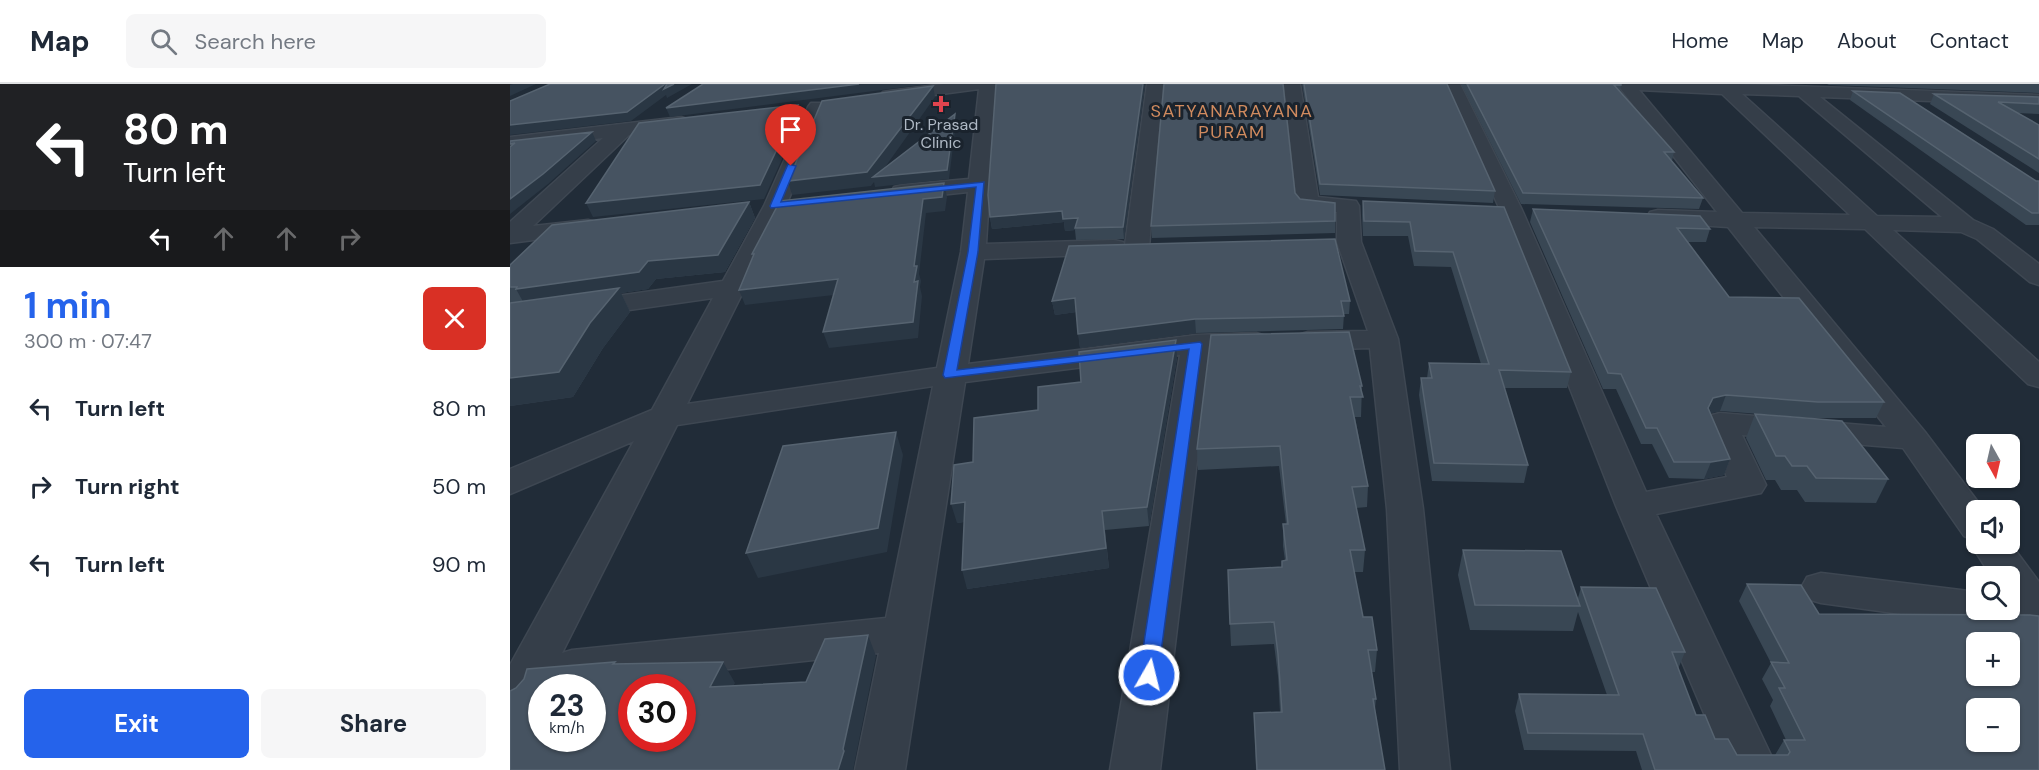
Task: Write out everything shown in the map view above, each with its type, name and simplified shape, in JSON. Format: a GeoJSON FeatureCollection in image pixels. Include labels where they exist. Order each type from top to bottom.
{"type":"FeatureCollection","features":[{"type":"Feature","properties":{"kind":"street"},"geometry":{"type":"LineString","coordinates":[[876,98],[983,84]]}},
{"type":"Feature","properties":{"kind":"street"},"geometry":{"type":"LineString","coordinates":[[880,770],[973,252],[981,184],[988,84]]}},
{"type":"Feature","properties":{"kind":"street"},"geometry":{"type":"LineString","coordinates":[[973,252],[1149,246],[1155,84]]}},
{"type":"Feature","properties":{"kind":"street"},"geometry":{"type":"LineString","coordinates":[[1292,84],[1308,203],[1359,206],[1338,242],[1384,339],[1405,509],[1425,770]]}},
{"type":"Feature","properties":{"kind":"street"},"geometry":{"type":"LineString","coordinates":[[1452,84],[1511,211],[1634,506],[1753,770]]}},
{"type":"Feature","properties":{"kind":"street"},"geometry":{"type":"LineString","coordinates":[[1858,84],[1874,96]]}},
{"type":"Feature","properties":{"kind":"street"},"geometry":{"type":"LineString","coordinates":[[1982,84],[2005,99]]}},
{"type":"Feature","properties":{"kind":"street"},"geometry":{"type":"LineString","coordinates":[[1625,85],[1724,87],[1806,94],[2039,100]]}},
{"type":"Feature","properties":{"kind":"street"},"geometry":{"type":"LineString","coordinates":[[1625,85],[1738,221],[1913,439],[1966,512]]}},
{"type":"Feature","properties":{"kind":"street"},"geometry":{"type":"LineString","coordinates":[[1724,87],[1872,221],[2039,378]]}},
{"type":"Feature","properties":{"kind":"street"},"geometry":{"type":"LineString","coordinates":[[1806,94],[1965,225],[1985,234],[2039,277]]}},
{"type":"Feature","properties":{"kind":"street"},"geometry":{"type":"LineString","coordinates":[[1904,97],[1933,116]]}},
{"type":"Feature","properties":{"kind":"street"},"geometry":{"type":"LineString","coordinates":[[510,236],[629,129],[671,106]]}},
{"type":"Feature","properties":{"kind":"street"},"geometry":{"type":"LineString","coordinates":[[517,682],[733,287],[774,206],[815,107]]}},
{"type":"Feature","properties":{"kind":"street"},"geometry":{"type":"LineString","coordinates":[[510,143],[702,120]]}},
{"type":"Feature","properties":{"kind":"street"},"geometry":{"type":"LineString","coordinates":[[878,195],[981,184]]}},
{"type":"Feature","properties":{"kind":"street"},"geometry":{"type":"LineString","coordinates":[[1631,216],[1738,221],[1872,221],[1965,225]]}},
{"type":"Feature","properties":{"kind":"street"},"geometry":{"type":"LineString","coordinates":[[510,236],[614,224]]}},
{"type":"Feature","properties":{"kind":"street"},"geometry":{"type":"LineString","coordinates":[[510,319],[733,287]]}},
{"type":"Feature","properties":{"kind":"street"},"geometry":{"type":"LineString","coordinates":[[510,482],[663,417],[950,375],[1196,344],[1384,339]]}},
{"type":"Feature","properties":{"kind":"street"},"geometry":{"type":"LineString","coordinates":[[1135,770],[1196,344]]}},
{"type":"Feature","properties":{"kind":"street"},"geometry":{"type":"LineString","coordinates":[[1634,506],[1748,485],[1720,423],[1913,439]]}},
{"type":"Feature","properties":{"kind":"street"},"geometry":{"type":"LineString","coordinates":[[1997,554],[2039,615]]}},
{"type":"Feature","properties":{"kind":"street"},"geometry":{"type":"LineString","coordinates":[[1821,588],[1966,607]]}},
{"type":"Feature","properties":{"kind":"street"},"geometry":{"type":"LineString","coordinates":[[2020,613],[2039,615]]}},
{"type":"Feature","properties":{"kind":"street"},"geometry":{"type":"LineString","coordinates":[[517,682],[904,633]]}},
{"type":"Feature","properties":{"kind":"building"},"geometry":{"type":"Polygon","coordinates":[[[550,84],[665,84],[627,112],[510,125],[510,101],[550,84]]]}},
{"type":"Feature","properties":{"kind":"building"},"geometry":{"type":"Polygon","coordinates":[[[703,84],[859,84],[666,108],[703,84]]]}},
{"type":"Feature","properties":{"kind":"building"},"geometry":{"type":"Polygon","coordinates":[[[996,84],[1143,84],[1123,227],[1075,228],[1078,218],[1063,219],[1062,211],[990,217],[988,195],[996,84]]]}},
{"type":"Feature","properties":{"kind":"building"},"geometry":{"type":"Polygon","coordinates":[[[1164,84],[1283,84],[1295,193],[1300,199],[1335,203],[1335,221],[1151,226],[1164,84]]]}},
{"type":"Feature","properties":{"kind":"building"},"geometry":{"type":"Polygon","coordinates":[[[1304,84],[1447,84],[1495,191],[1320,184],[1304,84]]]}},
{"type":"Feature","properties":{"kind":"building"},"geometry":{"type":"Polygon","coordinates":[[[1467,84],[1621,84],[1614,85],[1674,152],[1664,152],[1703,198],[1523,193],[1467,84]]]}},
{"type":"Feature","properties":{"kind":"building"},"geometry":{"type":"Polygon","coordinates":[[[933,86],[867,172],[788,181],[822,101],[933,86]]]}},
{"type":"Feature","properties":{"kind":"building"},"geometry":{"type":"Polygon","coordinates":[[[1853,91],[1900,93],[2039,181],[2039,213],[2032,213],[1853,91]]]}},
{"type":"Feature","properties":{"kind":"building"},"geometry":{"type":"Polygon","coordinates":[[[1934,94],[2039,97],[2039,104],[1998,102],[2039,125],[2039,159],[1934,94]]]}},
{"type":"Feature","properties":{"kind":"building"},"geometry":{"type":"Polygon","coordinates":[[[798,105],[760,185],[586,203],[639,123],[798,105]]]}},
{"type":"Feature","properties":{"kind":"building"},"geometry":{"type":"Polygon","coordinates":[[[955,114],[947,170],[873,177],[955,114]]]}},
{"type":"Feature","properties":{"kind":"building"},"geometry":{"type":"Polygon","coordinates":[[[592,132],[510,199],[510,147],[515,143],[510,144],[510,141],[592,132]]]}},
{"type":"Feature","properties":{"kind":"building"},"geometry":{"type":"Polygon","coordinates":[[[944,183],[942,197],[923,199],[914,266],[917,266],[914,282],[918,281],[913,322],[823,332],[838,279],[739,290],[754,254],[752,254],[780,201],[944,183]]]}},
{"type":"Feature","properties":{"kind":"building"},"geometry":{"type":"Polygon","coordinates":[[[1363,201],[1504,207],[1571,372],[1499,370],[1528,465],[1434,463],[1421,378],[1432,378],[1429,363],[1489,364],[1453,252],[1415,251],[1410,222],[1364,221],[1363,201]]]}},
{"type":"Feature","properties":{"kind":"building"},"geometry":{"type":"Polygon","coordinates":[[[749,202],[718,255],[648,261],[639,272],[516,289],[517,287],[510,287],[510,265],[552,225],[749,202]]]}},
{"type":"Feature","properties":{"kind":"building"},"geometry":{"type":"Polygon","coordinates":[[[1533,209],[1700,216],[1710,229],[1677,228],[1729,297],[1799,298],[1884,402],[1818,402],[1726,395],[1713,398],[1708,408],[1730,459],[1711,462],[1674,462],[1657,428],[1646,428],[1621,374],[1608,373],[1533,209]]]}},
{"type":"Feature","properties":{"kind":"building"},"geometry":{"type":"Polygon","coordinates":[[[1335,239],[1350,301],[1341,301],[1344,316],[1195,319],[1078,334],[1075,298],[1052,301],[1069,246],[1335,239]]]}},
{"type":"Feature","properties":{"kind":"building"},"geometry":{"type":"Polygon","coordinates":[[[619,288],[590,323],[559,372],[510,378],[510,303],[619,288]]]}},
{"type":"Feature","properties":{"kind":"building"},"geometry":{"type":"Polygon","coordinates":[[[1349,332],[1363,397],[1350,397],[1368,486],[1352,487],[1365,550],[1350,550],[1363,617],[1372,617],[1377,650],[1368,650],[1376,699],[1373,699],[1385,770],[1257,770],[1254,713],[1282,712],[1274,622],[1230,624],[1228,570],[1282,567],[1282,561],[1287,560],[1283,524],[1288,524],[1280,446],[1197,449],[1211,335],[1349,332]]]}},
{"type":"Feature","properties":{"kind":"building"},"geometry":{"type":"Polygon","coordinates":[[[1176,340],[1147,507],[1102,511],[1106,548],[962,570],[965,502],[951,504],[954,465],[973,462],[974,418],[1038,410],[1038,387],[1081,382],[1079,352],[1176,340]]]}},
{"type":"Feature","properties":{"kind":"building"},"geometry":{"type":"Polygon","coordinates":[[[1755,414],[1842,421],[1888,479],[1816,478],[1807,466],[1792,466],[1785,456],[1776,456],[1755,414]]]}},
{"type":"Feature","properties":{"kind":"building"},"geometry":{"type":"Polygon","coordinates":[[[896,432],[878,528],[746,553],[783,446],[896,432]]]}},
{"type":"Feature","properties":{"kind":"building"},"geometry":{"type":"Polygon","coordinates":[[[1463,550],[1561,551],[1580,606],[1475,605],[1463,550]]]}},
{"type":"Feature","properties":{"kind":"building"},"geometry":{"type":"Polygon","coordinates":[[[1747,584],[1801,585],[1819,614],[1966,615],[1966,620],[2020,620],[2020,615],[2039,616],[2039,770],[1655,770],[1643,734],[1528,733],[1519,694],[1619,695],[1581,587],[1656,588],[1685,652],[1672,652],[1696,715],[1705,715],[1715,739],[1728,739],[1737,755],[1788,755],[1790,752],[1784,740],[1805,740],[1779,688],[1785,688],[1771,662],[1789,663],[1747,584]]]}},
{"type":"Feature","properties":{"kind":"building"},"geometry":{"type":"Polygon","coordinates":[[[868,635],[838,770],[510,770],[510,691],[524,679],[527,669],[615,662],[613,664],[723,662],[710,687],[806,682],[825,639],[868,635]]]}},
{"type":"Feature","properties":{"kind":"place","name":"Dr. Prasad Clinic"},"geometry":{"type":"Point","coordinates":[941,104]}},
{"type":"Feature","properties":{"kind":"district","name":"SATYANARAYANA PURAM"},"geometry":{"type":"Point","coordinates":[1232,121]}},
{"type":"Feature","properties":{"kind":"route"},"geometry":{"type":"LineString","coordinates":[[791,166],[775,206],[981,184],[973,252],[950,375],[1196,344],[1149,675]]}}]}
